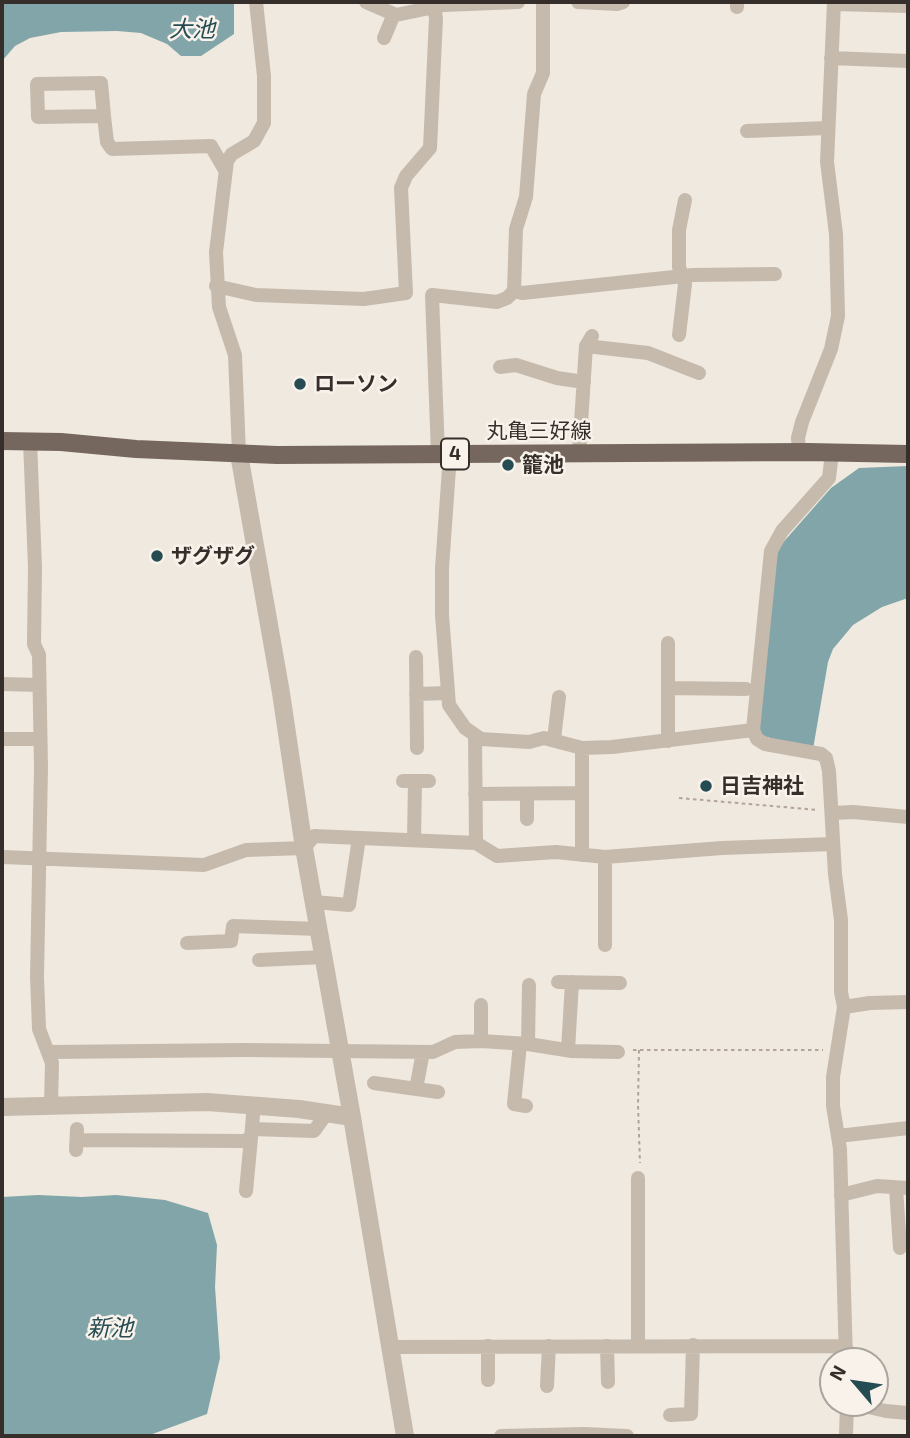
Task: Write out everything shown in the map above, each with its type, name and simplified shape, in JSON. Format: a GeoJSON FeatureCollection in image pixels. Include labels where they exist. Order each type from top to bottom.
{"type":"FeatureCollection","features":[{"type":"Feature","properties":{"kind":"main road","name":"丸亀三好線"},"geometry":{"type":"LineString","coordinates":[[2,441],[239,454],[908,454]]}},
{"type":"Feature","properties":{"kind":"street"},"geometry":{"type":"LineString","coordinates":[[256,2],[264,76],[264,124],[254,141],[232,154],[225,170],[216,252],[216,286],[219,307],[235,355],[239,454],[405,1436]]}},
{"type":"Feature","properties":{"kind":"street"},"geometry":{"type":"LineString","coordinates":[[366,2],[394,15],[433,5],[517,2]]}},
{"type":"Feature","properties":{"kind":"street"},"geometry":{"type":"LineString","coordinates":[[216,286],[256,295],[364,299],[406,293],[497,302],[507,298],[514,291],[516,229],[526,197],[534,94],[542,73],[543,2]]}},
{"type":"Feature","properties":{"kind":"street"},"geometry":{"type":"LineString","coordinates":[[578,2],[623,2]]}},
{"type":"Feature","properties":{"kind":"street"},"geometry":{"type":"LineString","coordinates":[[799,452],[798,438],[802,422],[831,349],[838,316],[836,234],[827,162],[834,3],[908,6]]}},
{"type":"Feature","properties":{"kind":"street"},"geometry":{"type":"LineString","coordinates":[[406,293],[401,188],[406,176],[430,148],[436,18],[433,5]]}},
{"type":"Feature","properties":{"kind":"street"},"geometry":{"type":"LineString","coordinates":[[384,38],[394,15]]}},
{"type":"Feature","properties":{"kind":"street"},"geometry":{"type":"LineString","coordinates":[[831,58],[908,61]]}},
{"type":"Feature","properties":{"kind":"street"},"geometry":{"type":"LineString","coordinates":[[104,116],[38,117],[37,84],[101,83],[107,142],[112,149],[211,146],[225,170]]}},
{"type":"Feature","properties":{"kind":"street"},"geometry":{"type":"LineString","coordinates":[[747,131],[827,128]]}},
{"type":"Feature","properties":{"kind":"street"},"geometry":{"type":"LineString","coordinates":[[680,335],[685,284],[679,267],[674,222],[685,200]]}},
{"type":"Feature","properties":{"kind":"street"},"geometry":{"type":"LineString","coordinates":[[514,291],[523,293],[759,269],[775,274]]}},
{"type":"Feature","properties":{"kind":"street"},"geometry":{"type":"LineString","coordinates":[[432,295],[444,454],[442,568],[448,693],[449,705],[465,727],[481,739],[506,742],[554,739],[582,748],[612,747],[753,730]]}},
{"type":"Feature","properties":{"kind":"street"},"geometry":{"type":"LineString","coordinates":[[579,453],[589,341],[672,356],[699,373]]}},
{"type":"Feature","properties":{"kind":"street"},"geometry":{"type":"LineString","coordinates":[[500,367],[516,365],[584,382]]}},
{"type":"Feature","properties":{"kind":"street"},"geometry":{"type":"LineString","coordinates":[[30,441],[35,567],[34,644],[39,655],[40,857],[37,977],[39,1029],[52,1063],[51,1106]]}},
{"type":"Feature","properties":{"kind":"street"},"geometry":{"type":"LineString","coordinates":[[390,1348],[846,1346],[838,1136],[833,1106],[836,1050],[844,1007],[841,992],[841,920],[829,771],[826,758],[816,751],[765,744],[757,739],[753,730],[771,551],[782,531],[829,478],[832,453]]}},
{"type":"Feature","properties":{"kind":"street"},"geometry":{"type":"LineString","coordinates":[[668,643],[668,741]]}},
{"type":"Feature","properties":{"kind":"street"},"geometry":{"type":"LineString","coordinates":[[416,657],[417,748]]}},
{"type":"Feature","properties":{"kind":"street"},"geometry":{"type":"LineString","coordinates":[[2,684],[39,685]]}},
{"type":"Feature","properties":{"kind":"street"},"geometry":{"type":"LineString","coordinates":[[668,688],[746,689]]}},
{"type":"Feature","properties":{"kind":"street"},"geometry":{"type":"LineString","coordinates":[[416,694],[448,693]]}},
{"type":"Feature","properties":{"kind":"street"},"geometry":{"type":"LineString","coordinates":[[554,739],[559,697]]}},
{"type":"Feature","properties":{"kind":"street"},"geometry":{"type":"LineString","coordinates":[[475,735],[476,843]]}},
{"type":"Feature","properties":{"kind":"street"},"geometry":{"type":"LineString","coordinates":[[2,739],[40,739]]}},
{"type":"Feature","properties":{"kind":"street"},"geometry":{"type":"LineString","coordinates":[[582,748],[582,855]]}},
{"type":"Feature","properties":{"kind":"street"},"geometry":{"type":"LineString","coordinates":[[414,840],[416,781]]}},
{"type":"Feature","properties":{"kind":"street"},"geometry":{"type":"LineString","coordinates":[[527,793],[527,819]]}},
{"type":"Feature","properties":{"kind":"street"},"geometry":{"type":"LineString","coordinates":[[475,794],[582,793]]}},
{"type":"Feature","properties":{"kind":"street"},"geometry":{"type":"LineString","coordinates":[[832,813],[853,812],[908,817]]}},
{"type":"Feature","properties":{"kind":"street"},"geometry":{"type":"LineString","coordinates":[[2,857],[204,865],[246,850],[304,848],[314,836],[476,843],[497,856],[556,852],[605,857],[722,848],[833,844]]}},
{"type":"Feature","properties":{"kind":"street"},"geometry":{"type":"LineString","coordinates":[[314,902],[349,905],[359,838]]}},
{"type":"Feature","properties":{"kind":"street"},"geometry":{"type":"LineString","coordinates":[[605,857],[600,900],[605,945]]}},
{"type":"Feature","properties":{"kind":"street"},"geometry":{"type":"LineString","coordinates":[[187,943],[231,941],[233,926],[319,929]]}},
{"type":"Feature","properties":{"kind":"street"},"geometry":{"type":"LineString","coordinates":[[259,960],[324,957]]}},
{"type":"Feature","properties":{"kind":"street"},"geometry":{"type":"LineString","coordinates":[[568,1050],[565,982],[620,983]]}},
{"type":"Feature","properties":{"kind":"street"},"geometry":{"type":"LineString","coordinates":[[526,1106],[514,1104],[524,1044],[529,985]]}},
{"type":"Feature","properties":{"kind":"street"},"geometry":{"type":"LineString","coordinates":[[844,1007],[908,1002]]}},
{"type":"Feature","properties":{"kind":"street"},"geometry":{"type":"LineString","coordinates":[[481,1005],[481,1041]]}},
{"type":"Feature","properties":{"kind":"street"},"geometry":{"type":"LineString","coordinates":[[49,1052],[433,1052],[455,1042],[481,1041],[618,1052]]}},
{"type":"Feature","properties":{"kind":"street"},"geometry":{"type":"LineString","coordinates":[[416,1089],[423,1052]]}},
{"type":"Feature","properties":{"kind":"street"},"geometry":{"type":"LineString","coordinates":[[373,1083],[438,1092]]}},
{"type":"Feature","properties":{"kind":"street"},"geometry":{"type":"LineString","coordinates":[[2,1107],[208,1102],[254,1104],[352,1116]]}},
{"type":"Feature","properties":{"kind":"street"},"geometry":{"type":"LineString","coordinates":[[246,1191],[254,1104]]}},
{"type":"Feature","properties":{"kind":"street"},"geometry":{"type":"LineString","coordinates":[[77,1140],[244,1141],[251,1133],[314,1131],[327,1113]]}},
{"type":"Feature","properties":{"kind":"street"},"geometry":{"type":"LineString","coordinates":[[838,1136],[908,1128]]}},
{"type":"Feature","properties":{"kind":"street"},"geometry":{"type":"LineString","coordinates":[[638,1178],[638,1346]]}},
{"type":"Feature","properties":{"kind":"street"},"geometry":{"type":"LineString","coordinates":[[841,1195],[877,1186],[902,1188],[900,1248]]}},
{"type":"Feature","properties":{"kind":"street"},"geometry":{"type":"LineString","coordinates":[[670,1415],[691,1414],[693,1345]]}},
{"type":"Feature","properties":{"kind":"street"},"geometry":{"type":"LineString","coordinates":[[488,1346],[488,1380]]}},
{"type":"Feature","properties":{"kind":"street"},"geometry":{"type":"LineString","coordinates":[[547,1386],[549,1346]]}},
{"type":"Feature","properties":{"kind":"street"},"geometry":{"type":"LineString","coordinates":[[607,1346],[608,1382]]}},
{"type":"Feature","properties":{"kind":"street"},"geometry":{"type":"LineString","coordinates":[[889,1411],[908,1413]]}},
{"type":"Feature","properties":{"kind":"street"},"geometry":{"type":"LineString","coordinates":[[846,1436],[848,1417]]}},
{"type":"Feature","properties":{"kind":"street"},"geometry":{"type":"LineString","coordinates":[[501,1436],[627,1436]]}},
{"type":"Feature","properties":{"kind":"path"},"geometry":{"type":"LineString","coordinates":[[680,798],[832,813]]}},
{"type":"Feature","properties":{"kind":"path"},"geometry":{"type":"LineString","coordinates":[[638,1178],[639,1049]]}},
{"type":"Feature","properties":{"kind":"path"},"geometry":{"type":"LineString","coordinates":[[618,1052],[639,1049],[836,1050]]}},
{"type":"Feature","properties":{"kind":"water","name":"大池"},"geometry":{"type":"Polygon","coordinates":[[[2,2],[234,2],[234,34],[201,56],[181,56],[167,44],[141,33],[61,32],[30,38],[15,46],[2,61],[2,2]]]}},
{"type":"Feature","properties":{"kind":"water"},"geometry":{"type":"Polygon","coordinates":[[[908,466],[908,598],[882,607],[853,625],[833,649],[828,662],[813,749],[759,735],[774,562],[780,546],[831,488],[859,468],[908,466]]]}},
{"type":"Feature","properties":{"kind":"water","name":"新池"},"geometry":{"type":"Polygon","coordinates":[[[116,1195],[165,1200],[208,1213],[217,1245],[215,1287],[220,1358],[207,1414],[147,1436],[2,1436],[2,1197],[116,1195]]]}},
{"type":"Feature","properties":{"kind":"place","name":"ローソン"},"geometry":{"type":"Point","coordinates":[300,384]}},
{"type":"Feature","properties":{"kind":"place","name":"籠池"},"geometry":{"type":"Point","coordinates":[508,465]}},
{"type":"Feature","properties":{"kind":"place","name":"ザグザグ"},"geometry":{"type":"Point","coordinates":[157,556]}},
{"type":"Feature","properties":{"kind":"place","name":"日吉神社"},"geometry":{"type":"Point","coordinates":[706,786]}}]}
